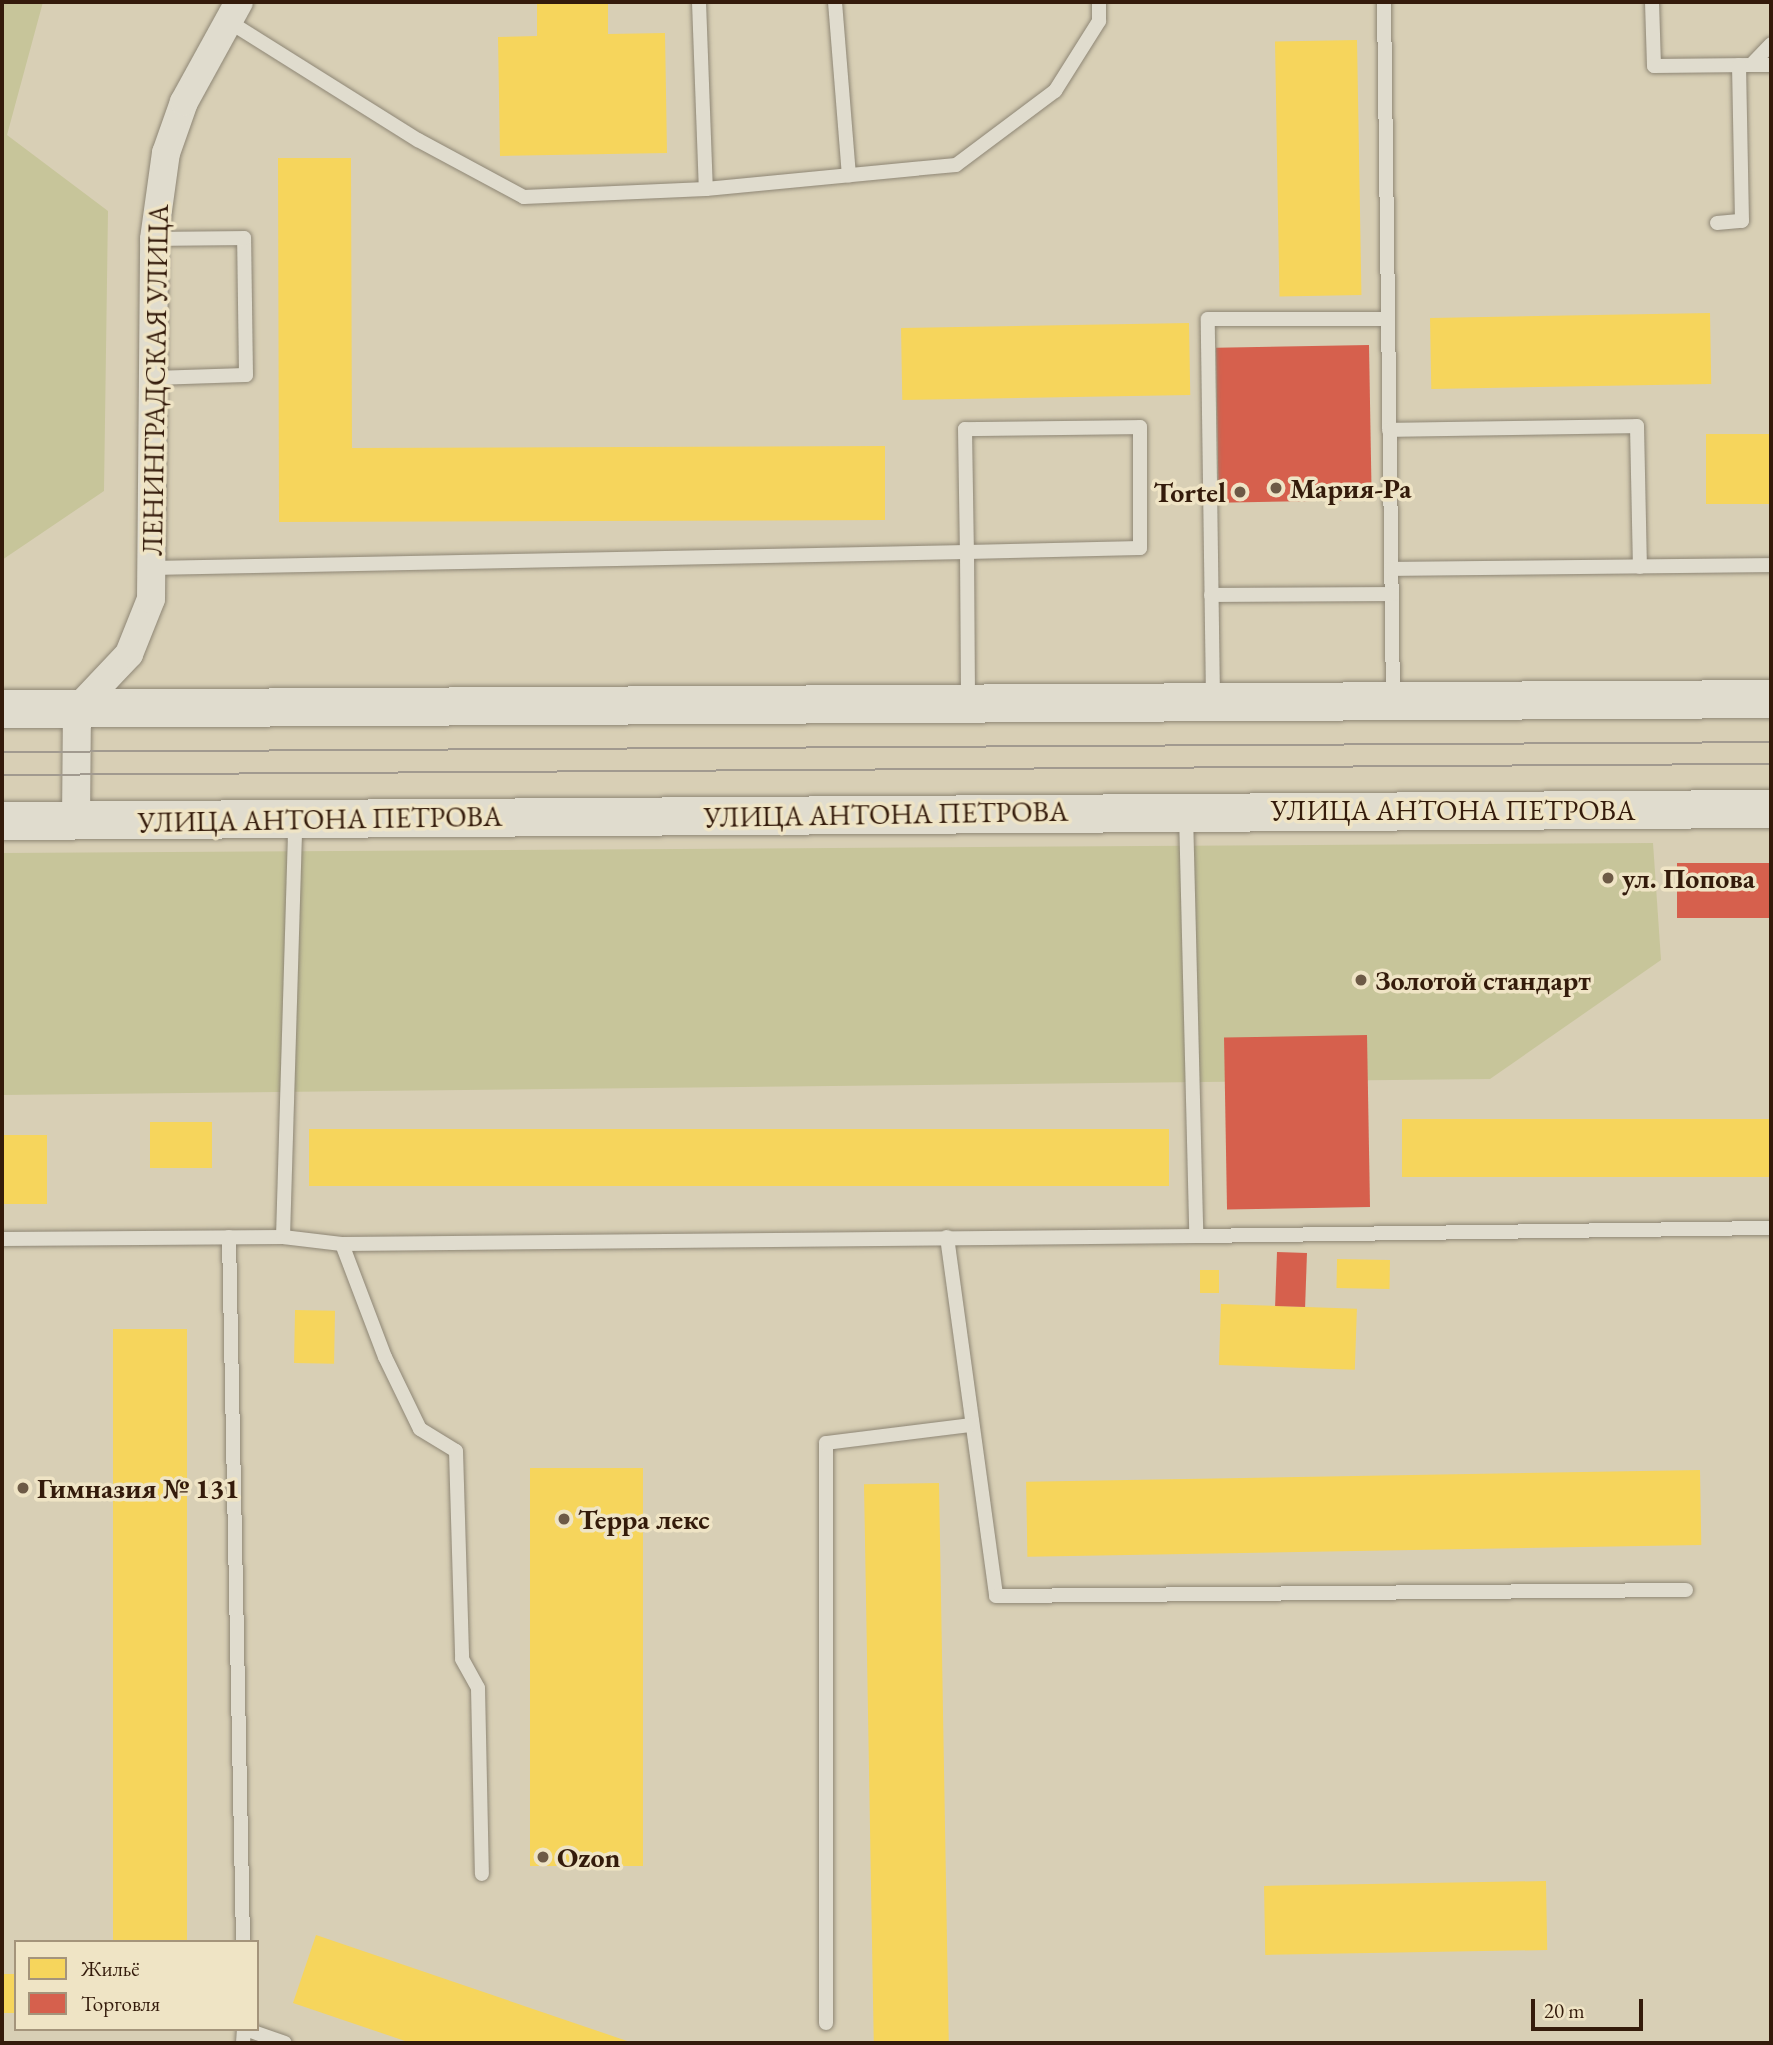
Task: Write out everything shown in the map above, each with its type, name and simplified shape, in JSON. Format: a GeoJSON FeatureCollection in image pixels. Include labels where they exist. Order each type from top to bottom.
{"type":"FeatureCollection","features":[{"type":"Feature","properties":{"kind":"main road"},"geometry":{"type":"LineString","coordinates":[[2,709],[1393,699],[1771,699]]}},
{"type":"Feature","properties":{"kind":"main road","name":"УЛИЦА АНТОНА ПЕТРОВА"},"geometry":{"type":"LineString","coordinates":[[2,821],[1771,809]]}},
{"type":"Feature","properties":{"kind":"street","name":"ЛЕНИНГРАДСКАЯ УЛИЦА"},"geometry":{"type":"LineString","coordinates":[[76,709],[129,654],[150,599],[154,239],[166,153],[184,102],[233,11]]}},
{"type":"Feature","properties":{"kind":"street"},"geometry":{"type":"LineString","coordinates":[[76,709],[76,821]]}},
{"type":"Feature","properties":{"kind":"lane"},"geometry":{"type":"LineString","coordinates":[[699,2],[706,189]]}},
{"type":"Feature","properties":{"kind":"lane"},"geometry":{"type":"LineString","coordinates":[[835,2],[849,176]]}},
{"type":"Feature","properties":{"kind":"lane"},"geometry":{"type":"LineString","coordinates":[[233,11],[418,140],[524,197],[706,189],[956,165],[1055,91],[1099,21],[1099,2]]}},
{"type":"Feature","properties":{"kind":"lane"},"geometry":{"type":"LineString","coordinates":[[1384,2],[1393,699]]}},
{"type":"Feature","properties":{"kind":"lane"},"geometry":{"type":"LineString","coordinates":[[1651,2],[1654,66],[1771,65]]}},
{"type":"Feature","properties":{"kind":"lane"},"geometry":{"type":"LineString","coordinates":[[1717,223],[1742,221],[1745,65],[1771,44]]}},
{"type":"Feature","properties":{"kind":"lane"},"geometry":{"type":"LineString","coordinates":[[153,378],[246,375],[244,238],[154,239]]}},
{"type":"Feature","properties":{"kind":"lane"},"geometry":{"type":"LineString","coordinates":[[1213,701],[1208,319],[1387,318]]}},
{"type":"Feature","properties":{"kind":"lane"},"geometry":{"type":"LineString","coordinates":[[1389,430],[1637,426],[1640,566]]}},
{"type":"Feature","properties":{"kind":"lane"},"geometry":{"type":"LineString","coordinates":[[151,568],[967,552],[1140,548],[1140,427],[965,429],[967,552],[968,703]]}},
{"type":"Feature","properties":{"kind":"lane"},"geometry":{"type":"LineString","coordinates":[[1391,569],[1771,565]]}},
{"type":"Feature","properties":{"kind":"lane"},"geometry":{"type":"LineString","coordinates":[[1211,595],[1392,594]]}},
{"type":"Feature","properties":{"kind":"lane"},"geometry":{"type":"LineString","coordinates":[[1186,811],[1196,1236]]}},
{"type":"Feature","properties":{"kind":"lane"},"geometry":{"type":"LineString","coordinates":[[283,1237],[295,819]]}},
{"type":"Feature","properties":{"kind":"lane"},"geometry":{"type":"LineString","coordinates":[[2,1239],[283,1237],[342,1244],[1771,1228]]}},
{"type":"Feature","properties":{"kind":"lane"},"geometry":{"type":"LineString","coordinates":[[229,1237],[243,1940]]}},
{"type":"Feature","properties":{"kind":"lane"},"geometry":{"type":"LineString","coordinates":[[947,1237],[996,1596],[1686,1590]]}},
{"type":"Feature","properties":{"kind":"lane"},"geometry":{"type":"LineString","coordinates":[[342,1244],[384,1357],[420,1430],[456,1451],[462,1659],[478,1688],[482,1874]]}},
{"type":"Feature","properties":{"kind":"lane"},"geometry":{"type":"LineString","coordinates":[[826,2023],[826,1443],[971,1424]]}},
{"type":"Feature","properties":{"kind":"lane"},"geometry":{"type":"LineString","coordinates":[[250,2031],[285,2043]]}},
{"type":"Feature","properties":{"kind":"shaded area"},"geometry":{"type":"Polygon","coordinates":[[[2,2],[43,2],[7,135],[108,211],[104,491],[2,560],[2,2]]]}},
{"type":"Feature","properties":{"kind":"shaded area"},"geometry":{"type":"Polygon","coordinates":[[[1653,843],[1661,960],[1490,1079],[2,1095],[2,853],[1653,843]]]}},
{"type":"Feature","properties":{"kind":"building: Жильё"},"geometry":{"type":"Polygon","coordinates":[[[537,2],[608,2],[608,34],[665,33],[667,153],[500,156],[498,37],[537,36],[537,2]]]}},
{"type":"Feature","properties":{"kind":"building: Жильё"},"geometry":{"type":"Polygon","coordinates":[[[1357,40],[1361,295],[1279,296],[1275,41],[1357,40]]]}},
{"type":"Feature","properties":{"kind":"building: Жильё"},"geometry":{"type":"Polygon","coordinates":[[[278,158],[351,158],[352,448],[885,446],[885,520],[279,522],[278,158]]]}},
{"type":"Feature","properties":{"kind":"building: Жильё"},"geometry":{"type":"Polygon","coordinates":[[[1710,313],[1711,384],[1431,389],[1430,318],[1710,313]]]}},
{"type":"Feature","properties":{"kind":"building: Жильё"},"geometry":{"type":"Polygon","coordinates":[[[1189,323],[1190,395],[902,400],[901,328],[1189,323]]]}},
{"type":"Feature","properties":{"kind":"building: Жильё"},"geometry":{"type":"Polygon","coordinates":[[[1706,434],[1771,434],[1771,504],[1706,504],[1706,434]]]}},
{"type":"Feature","properties":{"kind":"building: Жильё"},"geometry":{"type":"Polygon","coordinates":[[[1402,1119],[1771,1119],[1771,1177],[1402,1177],[1402,1119]]]}},
{"type":"Feature","properties":{"kind":"building: Жильё"},"geometry":{"type":"Polygon","coordinates":[[[150,1122],[212,1122],[212,1168],[150,1168],[150,1122]]]}},
{"type":"Feature","properties":{"kind":"building: Жильё"},"geometry":{"type":"Polygon","coordinates":[[[309,1129],[1169,1129],[1169,1186],[309,1186],[309,1129]]]}},
{"type":"Feature","properties":{"kind":"building: Жильё"},"geometry":{"type":"Polygon","coordinates":[[[2,1135],[47,1135],[47,1204],[2,1204],[2,1135]]]}},
{"type":"Feature","properties":{"kind":"building: Жильё"},"geometry":{"type":"Polygon","coordinates":[[[1337,1259],[1390,1260],[1389,1289],[1336,1288],[1337,1259]]]}},
{"type":"Feature","properties":{"kind":"building: Жильё"},"geometry":{"type":"Polygon","coordinates":[[[1200,1270],[1219,1270],[1219,1293],[1200,1293],[1200,1270]]]}},
{"type":"Feature","properties":{"kind":"building: Жильё"},"geometry":{"type":"Polygon","coordinates":[[[1221,1304],[1357,1309],[1355,1370],[1219,1365],[1221,1304]]]}},
{"type":"Feature","properties":{"kind":"building: Жильё"},"geometry":{"type":"Polygon","coordinates":[[[295,1310],[335,1311],[334,1364],[294,1363],[295,1310]]]}},
{"type":"Feature","properties":{"kind":"building: Жильё"},"geometry":{"type":"Polygon","coordinates":[[[113,1329],[187,1329],[187,1940],[113,1940],[113,1329]]]}},
{"type":"Feature","properties":{"kind":"building: Жильё"},"geometry":{"type":"Polygon","coordinates":[[[530,1468],[643,1468],[643,1866],[530,1866],[530,1468]]]}},
{"type":"Feature","properties":{"kind":"building: Жильё"},"geometry":{"type":"Polygon","coordinates":[[[1700,1470],[1701,1545],[1027,1557],[1026,1482],[1700,1470]]]}},
{"type":"Feature","properties":{"kind":"building: Жильё"},"geometry":{"type":"Polygon","coordinates":[[[939,1483],[949,2041],[874,2042],[864,1484],[939,1483]]]}},
{"type":"Feature","properties":{"kind":"building: Жильё"},"geometry":{"type":"Polygon","coordinates":[[[1546,1881],[1547,1950],[1265,1955],[1264,1886],[1546,1881]]]}},
{"type":"Feature","properties":{"kind":"building: Жильё"},"geometry":{"type":"Polygon","coordinates":[[[316,1935],[633,2043],[411,2043],[293,2003],[316,1935]]]}},
{"type":"Feature","properties":{"kind":"building: Жильё"},"geometry":{"type":"Polygon","coordinates":[[[2,1974],[14,1974],[14,2013],[2,2013],[2,1974]]]}},
{"type":"Feature","properties":{"kind":"building: Торговля"},"geometry":{"type":"Polygon","coordinates":[[[1369,345],[1372,500],[1219,503],[1216,348],[1369,345]]]}},
{"type":"Feature","properties":{"kind":"building: Торговля"},"geometry":{"type":"Polygon","coordinates":[[[1677,863],[1771,863],[1771,918],[1677,918],[1677,863]]]}},
{"type":"Feature","properties":{"kind":"building: Торговля"},"geometry":{"type":"Polygon","coordinates":[[[1367,1035],[1370,1207],[1227,1209],[1224,1037],[1367,1035]]]}},
{"type":"Feature","properties":{"kind":"building: Торговля"},"geometry":{"type":"Polygon","coordinates":[[[1277,1252],[1307,1253],[1305,1307],[1275,1306],[1277,1252]]]}},
{"type":"Feature","properties":{"kind":"tram line"},"geometry":{"type":"LineString","coordinates":[[2,752],[1771,742]]}},
{"type":"Feature","properties":{"kind":"tram line"},"geometry":{"type":"LineString","coordinates":[[2,775],[1771,764]]}},
{"type":"Feature","properties":{"kind":"place","name":"Мария-Ра"},"geometry":{"type":"Point","coordinates":[1276,488]}},
{"type":"Feature","properties":{"kind":"place","name":"Tortel"},"geometry":{"type":"Point","coordinates":[1240,492]}},
{"type":"Feature","properties":{"kind":"place","name":"ул. Попова"},"geometry":{"type":"Point","coordinates":[1608,878]}},
{"type":"Feature","properties":{"kind":"place","name":"Золотой стандарт"},"geometry":{"type":"Point","coordinates":[1361,980]}},
{"type":"Feature","properties":{"kind":"place","name":"Гимназия № 131"},"geometry":{"type":"Point","coordinates":[23,1488]}},
{"type":"Feature","properties":{"kind":"place","name":"Терра лекс"},"geometry":{"type":"Point","coordinates":[564,1519]}},
{"type":"Feature","properties":{"kind":"place","name":"Ozon"},"geometry":{"type":"Point","coordinates":[543,1857]}}]}
